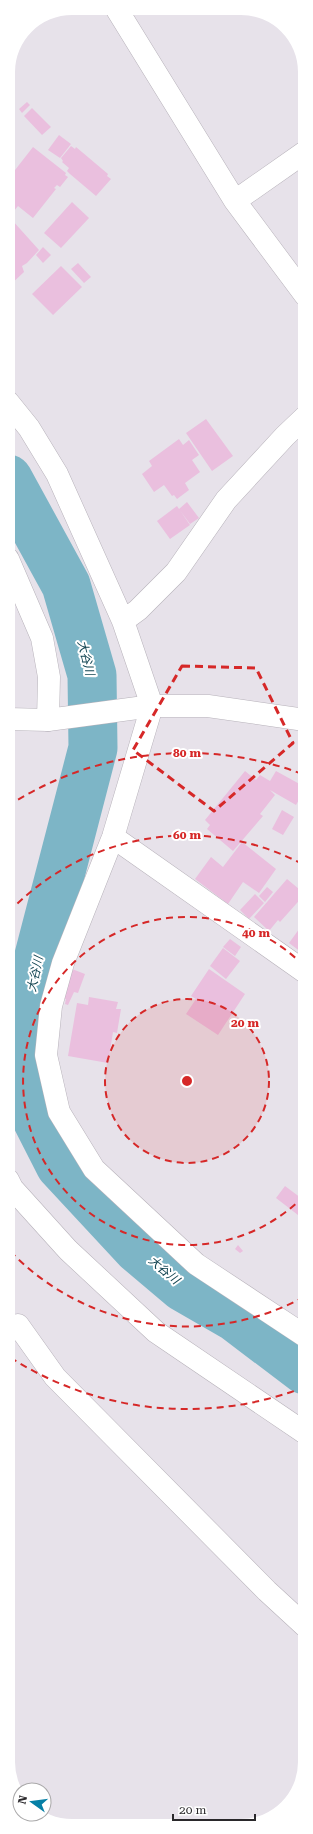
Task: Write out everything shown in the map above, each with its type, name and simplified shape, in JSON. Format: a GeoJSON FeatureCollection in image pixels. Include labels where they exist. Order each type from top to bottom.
{"type":"FeatureCollection","features":[{"type":"Feature","properties":{"kind":"street"},"geometry":{"type":"LineString","coordinates":[[120,15],[235,201],[298,286]]}},
{"type":"Feature","properties":{"kind":"street"},"geometry":{"type":"LineString","coordinates":[[235,201],[298,157]]}},
{"type":"Feature","properties":{"kind":"street"},"geometry":{"type":"LineString","coordinates":[[15,411],[29,428],[57,474],[123,621],[152,706],[113,837],[63,964],[51,1006],[46,1055],[59,1112],[94,1169],[196,1264],[298,1331]]}},
{"type":"Feature","properties":{"kind":"street"},"geometry":{"type":"LineString","coordinates":[[123,621],[138,610],[176,572],[226,500],[298,424]]}},
{"type":"Feature","properties":{"kind":"street"},"geometry":{"type":"LineString","coordinates":[[15,575],[42,638],[56,719]]}},
{"type":"Feature","properties":{"kind":"street"},"geometry":{"type":"LineString","coordinates":[[15,720],[56,719],[152,706],[208,706],[298,719]]}},
{"type":"Feature","properties":{"kind":"street"},"geometry":{"type":"LineString","coordinates":[[113,837],[298,967]]}},
{"type":"Feature","properties":{"kind":"street"},"geometry":{"type":"LineString","coordinates":[[15,1191],[68,1250],[156,1332],[298,1428]]}},
{"type":"Feature","properties":{"kind":"street"},"geometry":{"type":"LineString","coordinates":[[15,1327],[18,1325],[55,1377],[267,1591],[298,1620]]}},
{"type":"Feature","properties":{"kind":"highlighted area"},"geometry":{"type":"Polygon","coordinates":[[[182,666],[256,668],[293,743],[214,811],[133,750],[182,666]]]}},
{"type":"Feature","properties":{"kind":"building"},"geometry":{"type":"Polygon","coordinates":[[[27,102],[30,105],[22,113],[19,109],[27,102]]]}},
{"type":"Feature","properties":{"kind":"building"},"geometry":{"type":"Polygon","coordinates":[[[32,108],[51,127],[42,135],[24,116],[32,108]]]}},
{"type":"Feature","properties":{"kind":"building"},"geometry":{"type":"Polygon","coordinates":[[[59,135],[71,144],[60,158],[48,150],[59,135]]]}},
{"type":"Feature","properties":{"kind":"building"},"geometry":{"type":"Polygon","coordinates":[[[71,146],[75,149],[76,147],[108,174],[107,176],[111,179],[96,196],[67,171],[69,168],[62,162],[63,161],[61,158],[71,146]]]}},
{"type":"Feature","properties":{"kind":"building"},"geometry":{"type":"Polygon","coordinates":[[[33,147],[66,173],[65,175],[68,177],[60,187],[57,185],[54,188],[56,189],[33,218],[18,206],[15,210],[15,170],[33,147]]]}},
{"type":"Feature","properties":{"kind":"building"},"geometry":{"type":"Polygon","coordinates":[[[72,202],[89,218],[61,248],[44,233],[72,202]]]}},
{"type":"Feature","properties":{"kind":"building"},"geometry":{"type":"Polygon","coordinates":[[[15,223],[39,250],[27,263],[22,266],[24,272],[15,280],[15,223]]]}},
{"type":"Feature","properties":{"kind":"building"},"geometry":{"type":"Polygon","coordinates":[[[43,247],[51,255],[43,263],[36,255],[43,247]]]}},
{"type":"Feature","properties":{"kind":"building"},"geometry":{"type":"Polygon","coordinates":[[[78,263],[91,277],[84,283],[71,269],[78,263]]]}},
{"type":"Feature","properties":{"kind":"building"},"geometry":{"type":"Polygon","coordinates":[[[61,266],[82,287],[53,315],[32,294],[61,266]]]}},
{"type":"Feature","properties":{"kind":"building"},"geometry":{"type":"Polygon","coordinates":[[[206,419],[233,456],[212,471],[186,433],[206,419]]]}},
{"type":"Feature","properties":{"kind":"building"},"geometry":{"type":"Polygon","coordinates":[[[179,439],[183,445],[189,440],[199,455],[192,460],[200,472],[185,483],[189,490],[177,499],[174,495],[172,496],[164,485],[154,492],[142,474],[152,466],[149,461],[179,439]]]}},
{"type":"Feature","properties":{"kind":"building"},"geometry":{"type":"Polygon","coordinates":[[[187,502],[199,518],[190,524],[179,509],[187,502]]]}},
{"type":"Feature","properties":{"kind":"building"},"geometry":{"type":"Polygon","coordinates":[[[177,506],[190,525],[170,539],[157,521],[177,506]]]}},
{"type":"Feature","properties":{"kind":"building"},"geometry":{"type":"Polygon","coordinates":[[[245,771],[256,780],[260,775],[270,781],[276,771],[298,783],[298,801],[296,805],[270,790],[275,795],[260,814],[263,816],[233,851],[207,829],[210,825],[205,820],[245,771]]]}},
{"type":"Feature","properties":{"kind":"building"},"geometry":{"type":"Polygon","coordinates":[[[282,810],[294,817],[283,835],[272,829],[282,810]]]}},
{"type":"Feature","properties":{"kind":"building"},"geometry":{"type":"Polygon","coordinates":[[[242,842],[276,869],[259,893],[243,882],[228,904],[195,879],[211,857],[223,867],[242,842]]]}},
{"type":"Feature","properties":{"kind":"building"},"geometry":{"type":"Polygon","coordinates":[[[287,879],[298,888],[298,902],[280,922],[278,920],[269,931],[254,917],[287,879]]]}},
{"type":"Feature","properties":{"kind":"building"},"geometry":{"type":"Polygon","coordinates":[[[267,887],[273,892],[265,902],[259,896],[267,887]]]}},
{"type":"Feature","properties":{"kind":"building"},"geometry":{"type":"Polygon","coordinates":[[[255,894],[264,903],[249,919],[240,910],[255,894]]]}},
{"type":"Feature","properties":{"kind":"building"},"geometry":{"type":"Polygon","coordinates":[[[298,931],[298,950],[289,943],[298,931]]]}},
{"type":"Feature","properties":{"kind":"building"},"geometry":{"type":"Polygon","coordinates":[[[230,939],[241,947],[235,956],[223,947],[230,939]]]}},
{"type":"Feature","properties":{"kind":"building"},"geometry":{"type":"Polygon","coordinates":[[[223,948],[240,961],[226,979],[210,966],[223,948]]]}},
{"type":"Feature","properties":{"kind":"building"},"geometry":{"type":"Polygon","coordinates":[[[72,969],[85,974],[78,993],[74,992],[68,1005],[65,1004],[66,999],[64,999],[72,969]]]}},
{"type":"Feature","properties":{"kind":"building"},"geometry":{"type":"Polygon","coordinates":[[[209,969],[245,994],[218,1035],[186,1014],[196,999],[191,996],[209,969]]]}},
{"type":"Feature","properties":{"kind":"building"},"geometry":{"type":"Polygon","coordinates":[[[89,997],[118,1002],[116,1009],[121,1009],[117,1033],[113,1032],[108,1063],[68,1056],[77,1003],[88,1005],[89,997]]]}},
{"type":"Feature","properties":{"kind":"building"},"geometry":{"type":"Polygon","coordinates":[[[285,1186],[298,1196],[298,1215],[276,1198],[285,1186]]]}},
{"type":"Feature","properties":{"kind":"building"},"geometry":{"type":"Polygon","coordinates":[[[238,1245],[243,1251],[240,1253],[235,1249],[238,1245]]]}},
{"type":"Feature","properties":{"kind":"waterway","name":"大谷川"},"geometry":{"type":"LineString","coordinates":[[15,492],[66,585],[92,675],[93,748],[34,975],[24,1034],[22,1073],[32,1110],[60,1165],[138,1249],[183,1287],[235,1317],[298,1365]]}}]}
